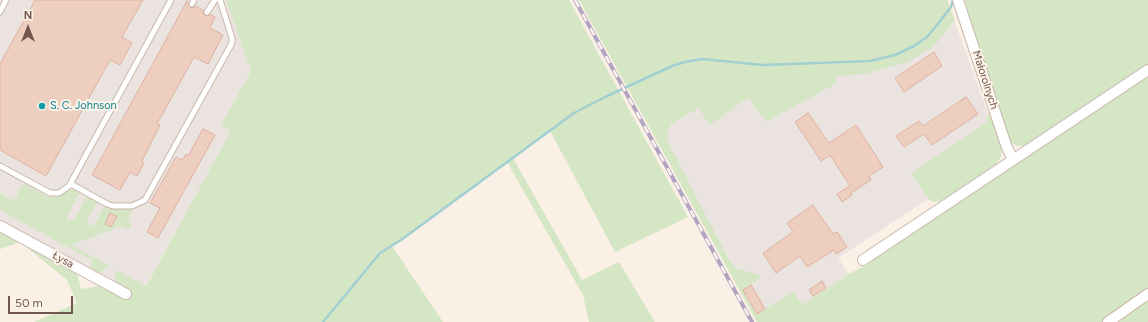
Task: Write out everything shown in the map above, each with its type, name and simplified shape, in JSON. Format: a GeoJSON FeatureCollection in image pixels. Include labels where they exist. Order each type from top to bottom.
{"type":"FeatureCollection","features":[{"type":"Feature","properties":{"kind":"street","name":"Małorolnych"},"geometry":{"type":"LineString","coordinates":[[958,0],[1006,145],[1013,160]]}},
{"type":"Feature","properties":{"kind":"street"},"geometry":{"type":"LineString","coordinates":[[863,260],[1148,70]]}},
{"type":"Feature","properties":{"kind":"street","name":"Łysa"},"geometry":{"type":"LineString","coordinates":[[0,226],[126,294]]}},
{"type":"Feature","properties":{"kind":"street"},"geometry":{"type":"LineString","coordinates":[[1108,322],[1148,294]]}},
{"type":"Feature","properties":{"kind":"lane"},"geometry":{"type":"LineString","coordinates":[[0,12],[6,0]]}},
{"type":"Feature","properties":{"kind":"lane"},"geometry":{"type":"LineString","coordinates":[[0,166],[50,193],[59,193],[65,190],[71,184],[172,0]]}},
{"type":"Feature","properties":{"kind":"lane"},"geometry":{"type":"LineString","coordinates":[[207,12],[215,0]]}},
{"type":"Feature","properties":{"kind":"lane"},"geometry":{"type":"LineString","coordinates":[[71,184],[113,206],[132,206],[145,200],[232,43],[232,38],[220,0]]}},
{"type":"Feature","properties":{"kind":"shaded area","name":"S. C. Johnson"},"geometry":{"type":"Polygon","coordinates":[[[0,0],[226,0],[251,71],[221,125],[232,131],[134,306],[20,242],[0,249],[0,0]]]}},
{"type":"Feature","properties":{"kind":"shaded area"},"geometry":{"type":"Polygon","coordinates":[[[579,0],[947,0],[988,114],[986,123],[911,173],[928,199],[838,258],[849,274],[802,305],[757,321],[579,0]]]}},
{"type":"Feature","properties":{"kind":"green space"},"geometry":{"type":"Polygon","coordinates":[[[226,0],[569,0],[688,217],[615,252],[550,131],[513,158],[582,280],[619,262],[655,322],[589,322],[583,295],[507,162],[392,246],[443,322],[34,322],[77,303],[67,280],[20,242],[76,273],[81,289],[100,286],[124,299],[128,292],[117,285],[115,278],[116,270],[146,286],[231,131],[221,125],[251,71],[226,0]]]}},
{"type":"Feature","properties":{"kind":"green space"},"geometry":{"type":"Polygon","coordinates":[[[579,0],[947,0],[955,20],[934,46],[908,62],[865,74],[834,76],[837,83],[766,122],[748,98],[709,125],[699,108],[671,124],[666,138],[729,260],[735,268],[760,275],[760,278],[743,290],[757,313],[794,292],[802,305],[849,274],[864,266],[1148,75],[1148,291],[1104,322],[757,322],[579,0]]]}},
{"type":"Feature","properties":{"kind":"green space"},"geometry":{"type":"Polygon","coordinates":[[[958,0],[1148,0],[1148,64],[1029,146],[1017,146],[1010,142],[958,0]]]}},
{"type":"Feature","properties":{"kind":"green space"},"geometry":{"type":"Polygon","coordinates":[[[988,114],[992,115],[1002,146],[1001,156],[996,165],[941,201],[934,202],[928,199],[911,173],[986,123],[988,114]]]}},
{"type":"Feature","properties":{"kind":"green space"},"geometry":{"type":"Polygon","coordinates":[[[23,184],[48,197],[58,196],[72,189],[76,189],[80,192],[66,219],[69,221],[72,218],[75,219],[87,196],[98,201],[86,223],[94,226],[105,205],[111,208],[133,209],[128,218],[131,225],[128,229],[122,226],[72,245],[109,266],[97,273],[89,270],[93,261],[0,210],[0,193],[14,201],[23,184]]]}},
{"type":"Feature","properties":{"kind":"green space"},"geometry":{"type":"Polygon","coordinates":[[[0,231],[20,242],[0,249],[0,231]]]}},
{"type":"Feature","properties":{"kind":"green space"},"geometry":{"type":"Polygon","coordinates":[[[1148,300],[1148,322],[1113,322],[1148,300]]]}},
{"type":"Feature","properties":{"kind":"building","name":"S. C. Johnson"},"geometry":{"type":"Polygon","coordinates":[[[35,0],[143,0],[122,37],[132,43],[120,65],[110,60],[46,176],[0,150],[0,64],[35,0]]]}},
{"type":"Feature","properties":{"kind":"building"},"geometry":{"type":"Polygon","coordinates":[[[187,1],[190,7],[193,8],[195,6],[203,10],[205,16],[210,14],[215,17],[210,28],[223,35],[208,64],[194,57],[157,124],[160,125],[142,161],[144,163],[137,176],[130,172],[120,190],[92,175],[187,1]]]}},
{"type":"Feature","properties":{"kind":"building"},"geometry":{"type":"Polygon","coordinates":[[[934,52],[942,66],[904,92],[895,78],[934,52]]]}},
{"type":"Feature","properties":{"kind":"building"},"geometry":{"type":"Polygon","coordinates":[[[966,97],[978,114],[932,145],[924,134],[904,147],[896,136],[919,121],[923,126],[966,97]]]}},
{"type":"Feature","properties":{"kind":"building"},"geometry":{"type":"Polygon","coordinates":[[[808,113],[829,143],[856,125],[883,167],[869,176],[871,180],[851,193],[852,195],[842,202],[837,194],[850,186],[830,155],[821,161],[795,122],[808,113]]]}},
{"type":"Feature","properties":{"kind":"building"},"geometry":{"type":"Polygon","coordinates":[[[203,129],[215,135],[158,238],[147,232],[160,208],[150,203],[176,157],[182,160],[186,154],[188,156],[203,129]]]}},
{"type":"Feature","properties":{"kind":"building"},"geometry":{"type":"Polygon","coordinates":[[[813,205],[833,234],[837,232],[847,247],[836,254],[834,250],[807,267],[800,256],[776,273],[763,253],[793,232],[787,223],[813,205]]]}},
{"type":"Feature","properties":{"kind":"building"},"geometry":{"type":"Polygon","coordinates":[[[110,213],[117,216],[111,227],[105,224],[110,213]]]}},
{"type":"Feature","properties":{"kind":"building"},"geometry":{"type":"Polygon","coordinates":[[[822,281],[826,288],[813,296],[809,290],[822,281]]]}},
{"type":"Feature","properties":{"kind":"building"},"geometry":{"type":"Polygon","coordinates":[[[751,285],[765,309],[757,314],[743,290],[751,285]]]}},
{"type":"Feature","properties":{"kind":"waterway"},"geometry":{"type":"LineString","coordinates":[[323,322],[380,253],[401,240],[574,113],[605,97],[672,66],[702,59],[763,65],[870,61],[895,55],[914,46],[927,37],[951,7],[953,0]]}},
{"type":"Feature","properties":{"kind":"railway"},"geometry":{"type":"LineString","coordinates":[[575,0],[752,322]]}},
{"type":"Feature","properties":{"kind":"place","name":"S. C. Johnson"},"geometry":{"type":"Point","coordinates":[42,106]}}]}
